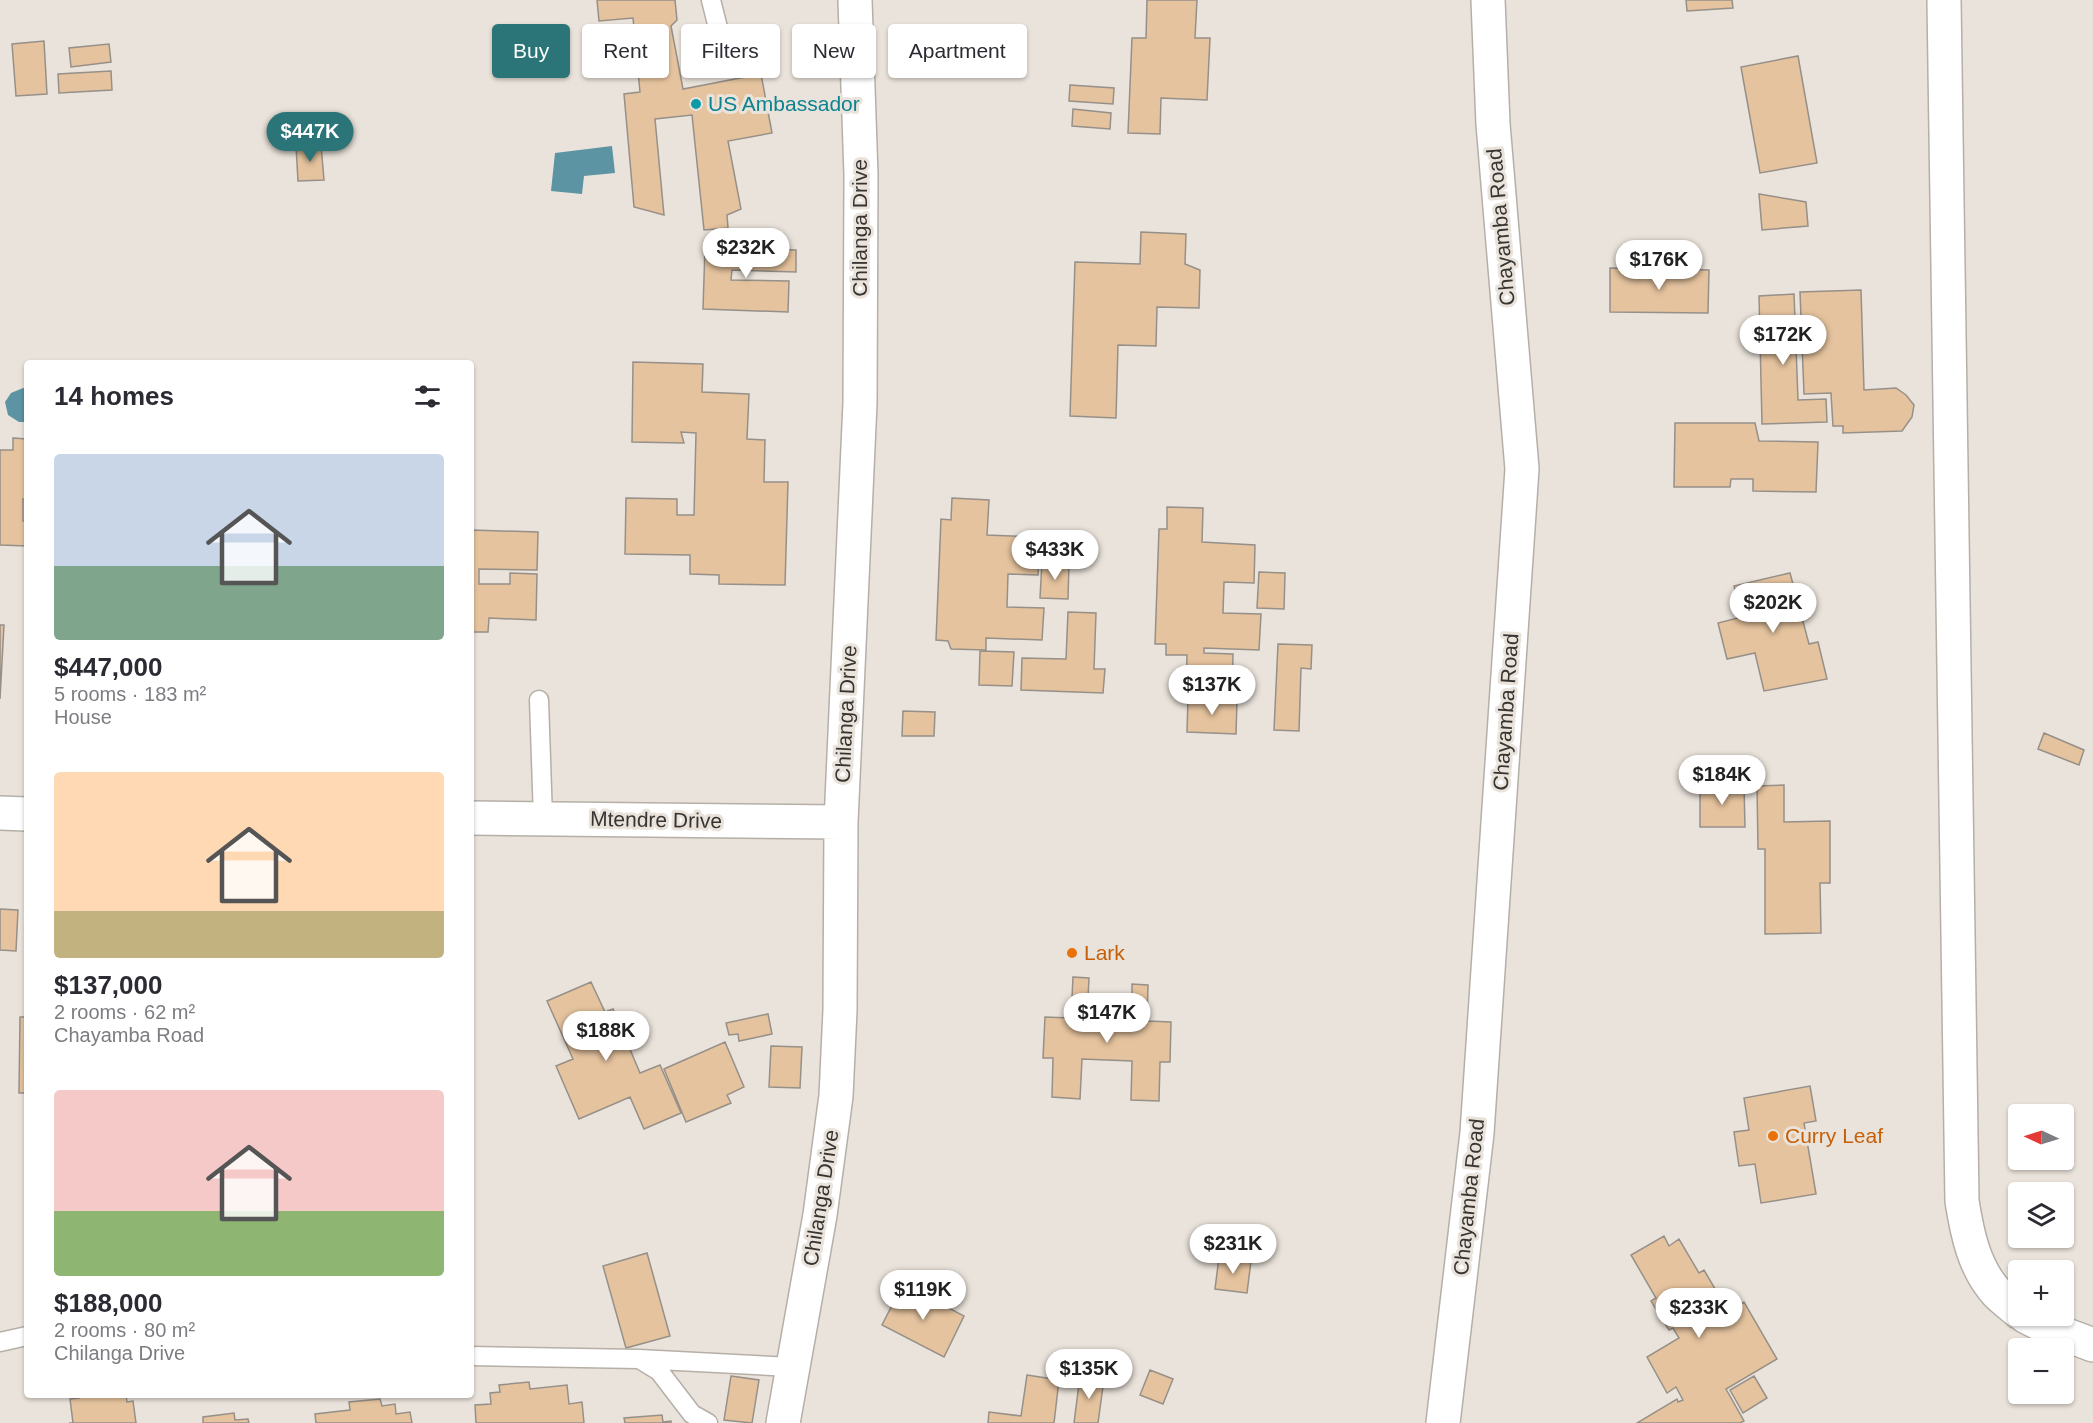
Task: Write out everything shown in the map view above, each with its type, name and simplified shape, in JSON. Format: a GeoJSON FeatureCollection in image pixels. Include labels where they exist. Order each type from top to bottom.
{"type":"FeatureCollection","features":[{"type":"Feature","properties":{"kind":"street","name":"Chilanga Drive"},"geometry":{"type":"LineString","coordinates":[[783,1423],[820,1215],[836,1096],[840,1010],[841,822],[860,403],[861,175],[855,0]]}},
{"type":"Feature","properties":{"kind":"street","name":"Chayamba Road"},"geometry":{"type":"LineString","coordinates":[[1443,1423],[1477,1133],[1522,469],[1493,124],[1488,0]]}},
{"type":"Feature","properties":{"kind":"street"},"geometry":{"type":"LineString","coordinates":[[1944,0],[1962,1201],[1967,1235],[1979,1265],[1996,1292],[2008,1302]]}},
{"type":"Feature","properties":{"kind":"street"},"geometry":{"type":"LineString","coordinates":[[0,813],[24,814]]}},
{"type":"Feature","properties":{"kind":"street","name":"Mtendre Drive"},"geometry":{"type":"LineString","coordinates":[[474,818],[841,822]]}},
{"type":"Feature","properties":{"kind":"street"},"geometry":{"type":"LineString","coordinates":[[2044,1326],[2093,1345]]}},
{"type":"Feature","properties":{"kind":"lane"},"geometry":{"type":"LineString","coordinates":[[711,0],[717,24]]}},
{"type":"Feature","properties":{"kind":"lane"},"geometry":{"type":"LineString","coordinates":[[539,700],[543,819]]}},
{"type":"Feature","properties":{"kind":"lane"},"geometry":{"type":"LineString","coordinates":[[0,1342],[24,1337]]}},
{"type":"Feature","properties":{"kind":"lane"},"geometry":{"type":"LineString","coordinates":[[474,1356],[639,1359],[792,1366]]}},
{"type":"Feature","properties":{"kind":"lane"},"geometry":{"type":"LineString","coordinates":[[639,1359],[658,1371],[692,1414],[708,1423]]}},
{"type":"Feature","properties":{"kind":"water"},"geometry":{"type":"Polygon","coordinates":[[[612,146],[615,173],[584,176],[582,194],[551,191],[555,153],[612,146]]]}},
{"type":"Feature","properties":{"kind":"water"},"geometry":{"type":"Polygon","coordinates":[[[24,388],[24,422],[19,422],[8,415],[5,402],[11,393],[24,388]]]}},
{"type":"Feature","properties":{"kind":"building","name":"US Ambassador"},"geometry":{"type":"Polygon","coordinates":[[[597,0],[675,0],[677,20],[671,26],[683,89],[740,78],[762,78],[772,133],[728,141],[741,209],[727,215],[728,228],[704,230],[692,115],[655,119],[664,215],[634,207],[624,94],[640,92],[639,78],[669,78],[669,24],[634,24],[633,18],[599,21],[597,0]]]}},
{"type":"Feature","properties":{"kind":"building"},"geometry":{"type":"Polygon","coordinates":[[[1147,0],[1197,0],[1195,38],[1210,38],[1207,100],[1161,98],[1160,134],[1128,133],[1132,38],[1146,38],[1147,0]]]}},
{"type":"Feature","properties":{"kind":"building"},"geometry":{"type":"Polygon","coordinates":[[[1686,0],[1732,0],[1733,8],[1687,11],[1686,0]]]}},
{"type":"Feature","properties":{"kind":"building"},"geometry":{"type":"Polygon","coordinates":[[[44,41],[47,94],[16,96],[12,44],[44,41]]]}},
{"type":"Feature","properties":{"kind":"building"},"geometry":{"type":"Polygon","coordinates":[[[109,44],[111,62],[71,67],[69,48],[109,44]]]}},
{"type":"Feature","properties":{"kind":"building"},"geometry":{"type":"Polygon","coordinates":[[[1798,56],[1817,163],[1760,173],[1741,67],[1798,56]]]}},
{"type":"Feature","properties":{"kind":"building"},"geometry":{"type":"Polygon","coordinates":[[[111,71],[112,90],[59,93],[58,74],[111,71]]]}},
{"type":"Feature","properties":{"kind":"building"},"geometry":{"type":"Polygon","coordinates":[[[1070,85],[1114,88],[1113,104],[1069,101],[1070,85]]]}},
{"type":"Feature","properties":{"kind":"building"},"geometry":{"type":"Polygon","coordinates":[[[1073,109],[1111,113],[1110,129],[1072,126],[1073,109]]]}},
{"type":"Feature","properties":{"kind":"building"},"geometry":{"type":"Polygon","coordinates":[[[321,145],[324,180],[298,181],[296,146],[321,145]]]}},
{"type":"Feature","properties":{"kind":"building"},"geometry":{"type":"Polygon","coordinates":[[[1759,194],[1806,202],[1808,226],[1762,230],[1759,194]]]}},
{"type":"Feature","properties":{"kind":"building"},"geometry":{"type":"Polygon","coordinates":[[[1141,232],[1186,234],[1185,264],[1200,270],[1199,308],[1157,307],[1156,346],[1118,345],[1116,418],[1070,416],[1075,262],[1140,264],[1141,232]]]}},
{"type":"Feature","properties":{"kind":"building"},"geometry":{"type":"Polygon","coordinates":[[[705,247],[796,250],[796,272],[732,270],[731,280],[789,281],[788,312],[703,309],[705,247]]]}},
{"type":"Feature","properties":{"kind":"building"},"geometry":{"type":"Polygon","coordinates":[[[1610,268],[1709,270],[1708,313],[1610,312],[1610,268]]]}},
{"type":"Feature","properties":{"kind":"building"},"geometry":{"type":"Polygon","coordinates":[[[1861,290],[1864,390],[1896,388],[1906,395],[1914,405],[1912,417],[1902,431],[1843,433],[1843,426],[1833,426],[1831,393],[1804,394],[1800,292],[1861,290]]]}},
{"type":"Feature","properties":{"kind":"building"},"geometry":{"type":"Polygon","coordinates":[[[1794,294],[1798,400],[1826,399],[1827,422],[1762,424],[1759,296],[1794,294]]]}},
{"type":"Feature","properties":{"kind":"building"},"geometry":{"type":"Polygon","coordinates":[[[633,362],[703,364],[702,392],[749,394],[747,439],[765,440],[764,482],[788,482],[785,585],[719,584],[719,575],[690,574],[690,555],[625,554],[626,498],[677,499],[677,515],[694,515],[696,433],[681,432],[684,443],[632,442],[633,362]]]}},
{"type":"Feature","properties":{"kind":"building"},"geometry":{"type":"Polygon","coordinates":[[[1675,423],[1755,423],[1759,441],[1818,442],[1816,492],[1753,491],[1753,479],[1731,479],[1730,487],[1674,487],[1675,423]]]}},
{"type":"Feature","properties":{"kind":"building"},"geometry":{"type":"Polygon","coordinates":[[[13,438],[24,439],[24,546],[0,545],[0,450],[13,450],[13,438]]]}},
{"type":"Feature","properties":{"kind":"building"},"geometry":{"type":"Polygon","coordinates":[[[952,498],[989,500],[987,535],[1040,537],[1038,575],[1008,574],[1007,607],[1044,608],[1042,640],[986,638],[986,650],[951,649],[948,641],[936,640],[941,519],[951,520],[952,498]]]}},
{"type":"Feature","properties":{"kind":"building"},"geometry":{"type":"Polygon","coordinates":[[[1167,507],[1203,508],[1202,542],[1255,545],[1254,583],[1224,582],[1223,613],[1261,614],[1259,650],[1204,648],[1204,653],[1233,654],[1232,695],[1186,694],[1187,655],[1166,655],[1166,644],[1155,644],[1159,529],[1167,529],[1167,507]]]}},
{"type":"Feature","properties":{"kind":"building"},"geometry":{"type":"Polygon","coordinates":[[[474,530],[538,532],[537,570],[479,569],[479,584],[510,584],[510,573],[537,574],[536,620],[489,618],[488,632],[474,632],[474,530]]]}},
{"type":"Feature","properties":{"kind":"building"},"geometry":{"type":"Polygon","coordinates":[[[1042,562],[1069,563],[1068,599],[1040,598],[1042,562]]]}},
{"type":"Feature","properties":{"kind":"building"},"geometry":{"type":"Polygon","coordinates":[[[1259,572],[1285,573],[1284,609],[1257,608],[1259,572]]]}},
{"type":"Feature","properties":{"kind":"building"},"geometry":{"type":"Polygon","coordinates":[[[1790,573],[1809,644],[1818,642],[1827,679],[1764,691],[1755,653],[1727,659],[1718,623],[1742,617],[1734,586],[1790,573]]]}},
{"type":"Feature","properties":{"kind":"building"},"geometry":{"type":"Polygon","coordinates":[[[1068,612],[1096,613],[1094,669],[1105,669],[1103,693],[1021,690],[1022,658],[1066,659],[1068,612]]]}},
{"type":"Feature","properties":{"kind":"building"},"geometry":{"type":"Polygon","coordinates":[[[0,625],[4,625],[0,699],[0,625]]]}},
{"type":"Feature","properties":{"kind":"building"},"geometry":{"type":"Polygon","coordinates":[[[1278,644],[1312,645],[1311,669],[1301,668],[1299,731],[1274,730],[1278,644]]]}},
{"type":"Feature","properties":{"kind":"building"},"geometry":{"type":"Polygon","coordinates":[[[980,651],[1014,652],[1012,686],[979,685],[980,651]]]}},
{"type":"Feature","properties":{"kind":"building"},"geometry":{"type":"Polygon","coordinates":[[[1188,699],[1237,701],[1236,734],[1187,732],[1188,699]]]}},
{"type":"Feature","properties":{"kind":"building"},"geometry":{"type":"Polygon","coordinates":[[[903,711],[935,712],[934,736],[902,736],[903,711]]]}},
{"type":"Feature","properties":{"kind":"building"},"geometry":{"type":"Polygon","coordinates":[[[2044,733],[2084,750],[2079,765],[2038,749],[2044,733]]]}},
{"type":"Feature","properties":{"kind":"building"},"geometry":{"type":"Polygon","coordinates":[[[1700,785],[1744,785],[1745,827],[1700,827],[1700,785]]]}},
{"type":"Feature","properties":{"kind":"building"},"geometry":{"type":"Polygon","coordinates":[[[1784,785],[1784,822],[1830,821],[1830,883],[1820,883],[1821,933],[1765,934],[1765,849],[1758,849],[1757,786],[1784,785]]]}},
{"type":"Feature","properties":{"kind":"building"},"geometry":{"type":"Polygon","coordinates":[[[0,909],[18,910],[16,951],[0,950],[0,909]]]}},
{"type":"Feature","properties":{"kind":"building"},"geometry":{"type":"Polygon","coordinates":[[[1073,977],[1089,978],[1087,1018],[1132,1020],[1132,984],[1148,985],[1147,1021],[1171,1022],[1170,1062],[1160,1062],[1159,1101],[1131,1100],[1132,1061],[1082,1059],[1080,1099],[1052,1097],[1053,1058],[1043,1058],[1045,1017],[1071,1018],[1073,977]]]}},
{"type":"Feature","properties":{"kind":"building"},"geometry":{"type":"Polygon","coordinates":[[[591,982],[605,1012],[613,1009],[640,1073],[660,1065],[681,1113],[644,1129],[630,1097],[579,1119],[556,1066],[573,1059],[547,1001],[591,982]]]}},
{"type":"Feature","properties":{"kind":"building"},"geometry":{"type":"Polygon","coordinates":[[[768,1014],[772,1034],[739,1041],[738,1034],[729,1035],[726,1023],[768,1014]]]}},
{"type":"Feature","properties":{"kind":"building"},"geometry":{"type":"Polygon","coordinates":[[[20,1017],[24,1017],[24,1093],[19,1093],[20,1017]]]}},
{"type":"Feature","properties":{"kind":"building"},"geometry":{"type":"Polygon","coordinates":[[[725,1042],[744,1087],[727,1095],[731,1103],[686,1122],[664,1069],[725,1042]]]}},
{"type":"Feature","properties":{"kind":"building"},"geometry":{"type":"Polygon","coordinates":[[[771,1046],[802,1047],[800,1088],[769,1087],[771,1046]]]}},
{"type":"Feature","properties":{"kind":"building"},"geometry":{"type":"Polygon","coordinates":[[[1810,1086],[1816,1121],[1804,1123],[1816,1194],[1761,1203],[1755,1164],[1739,1166],[1734,1132],[1749,1130],[1744,1098],[1810,1086]]]}},
{"type":"Feature","properties":{"kind":"building"},"geometry":{"type":"Polygon","coordinates":[[[1664,1236],[1669,1246],[1679,1239],[1699,1273],[1704,1270],[1721,1299],[1716,1302],[1723,1314],[1744,1302],[1777,1359],[1726,1389],[1744,1421],[1740,1423],[1637,1423],[1677,1399],[1678,1402],[1683,1400],[1676,1387],[1667,1393],[1647,1357],[1679,1338],[1673,1328],[1669,1330],[1651,1301],[1656,1298],[1631,1255],[1664,1236]]]}},
{"type":"Feature","properties":{"kind":"building"},"geometry":{"type":"Polygon","coordinates":[[[647,1253],[670,1336],[626,1348],[603,1266],[647,1253]]]}},
{"type":"Feature","properties":{"kind":"building"},"geometry":{"type":"Polygon","coordinates":[[[1219,1257],[1251,1261],[1247,1293],[1215,1289],[1219,1257]]]}},
{"type":"Feature","properties":{"kind":"building"},"geometry":{"type":"Polygon","coordinates":[[[903,1284],[964,1316],[944,1357],[882,1325],[903,1284]]]}},
{"type":"Feature","properties":{"kind":"building"},"geometry":{"type":"Polygon","coordinates":[[[1150,1370],[1173,1379],[1163,1404],[1140,1395],[1150,1370]]]}},
{"type":"Feature","properties":{"kind":"building"},"geometry":{"type":"Polygon","coordinates":[[[1027,1375],[1059,1380],[1054,1423],[988,1423],[989,1412],[1021,1416],[1027,1375]]]}},
{"type":"Feature","properties":{"kind":"building"},"geometry":{"type":"Polygon","coordinates":[[[731,1376],[759,1380],[752,1423],[724,1420],[731,1376]]]}},
{"type":"Feature","properties":{"kind":"building"},"geometry":{"type":"Polygon","coordinates":[[[1080,1376],[1104,1379],[1098,1423],[1074,1423],[1080,1376]]]}},
{"type":"Feature","properties":{"kind":"building"},"geometry":{"type":"Polygon","coordinates":[[[1754,1376],[1767,1398],[1743,1413],[1730,1390],[1754,1376]]]}},
{"type":"Feature","properties":{"kind":"building"},"geometry":{"type":"Polygon","coordinates":[[[529,1382],[530,1389],[567,1385],[569,1404],[582,1402],[584,1423],[476,1423],[475,1405],[491,1404],[490,1393],[500,1392],[499,1385],[529,1382]]]}},
{"type":"Feature","properties":{"kind":"building"},"geometry":{"type":"Polygon","coordinates":[[[126,1398],[127,1402],[133,1401],[136,1423],[73,1423],[70,1399],[126,1398]]]}},
{"type":"Feature","properties":{"kind":"building"},"geometry":{"type":"Polygon","coordinates":[[[380,1399],[382,1406],[395,1404],[396,1414],[410,1412],[412,1423],[316,1423],[315,1414],[350,1410],[349,1402],[380,1399]]]}},
{"type":"Feature","properties":{"kind":"building"},"geometry":{"type":"Polygon","coordinates":[[[234,1413],[235,1420],[248,1419],[249,1423],[203,1423],[203,1417],[234,1413]]]}},
{"type":"Feature","properties":{"kind":"building"},"geometry":{"type":"Polygon","coordinates":[[[662,1415],[663,1422],[671,1421],[671,1423],[625,1423],[624,1418],[662,1415]]]}},
{"type":"Feature","properties":{"kind":"place","name":"US Ambassador"},"geometry":{"type":"Point","coordinates":[696,104]}},
{"type":"Feature","properties":{"kind":"place","name":"Lark"},"geometry":{"type":"Point","coordinates":[1072,953]}},
{"type":"Feature","properties":{"kind":"place","name":"Curry Leaf"},"geometry":{"type":"Point","coordinates":[1773,1136]}}]}
